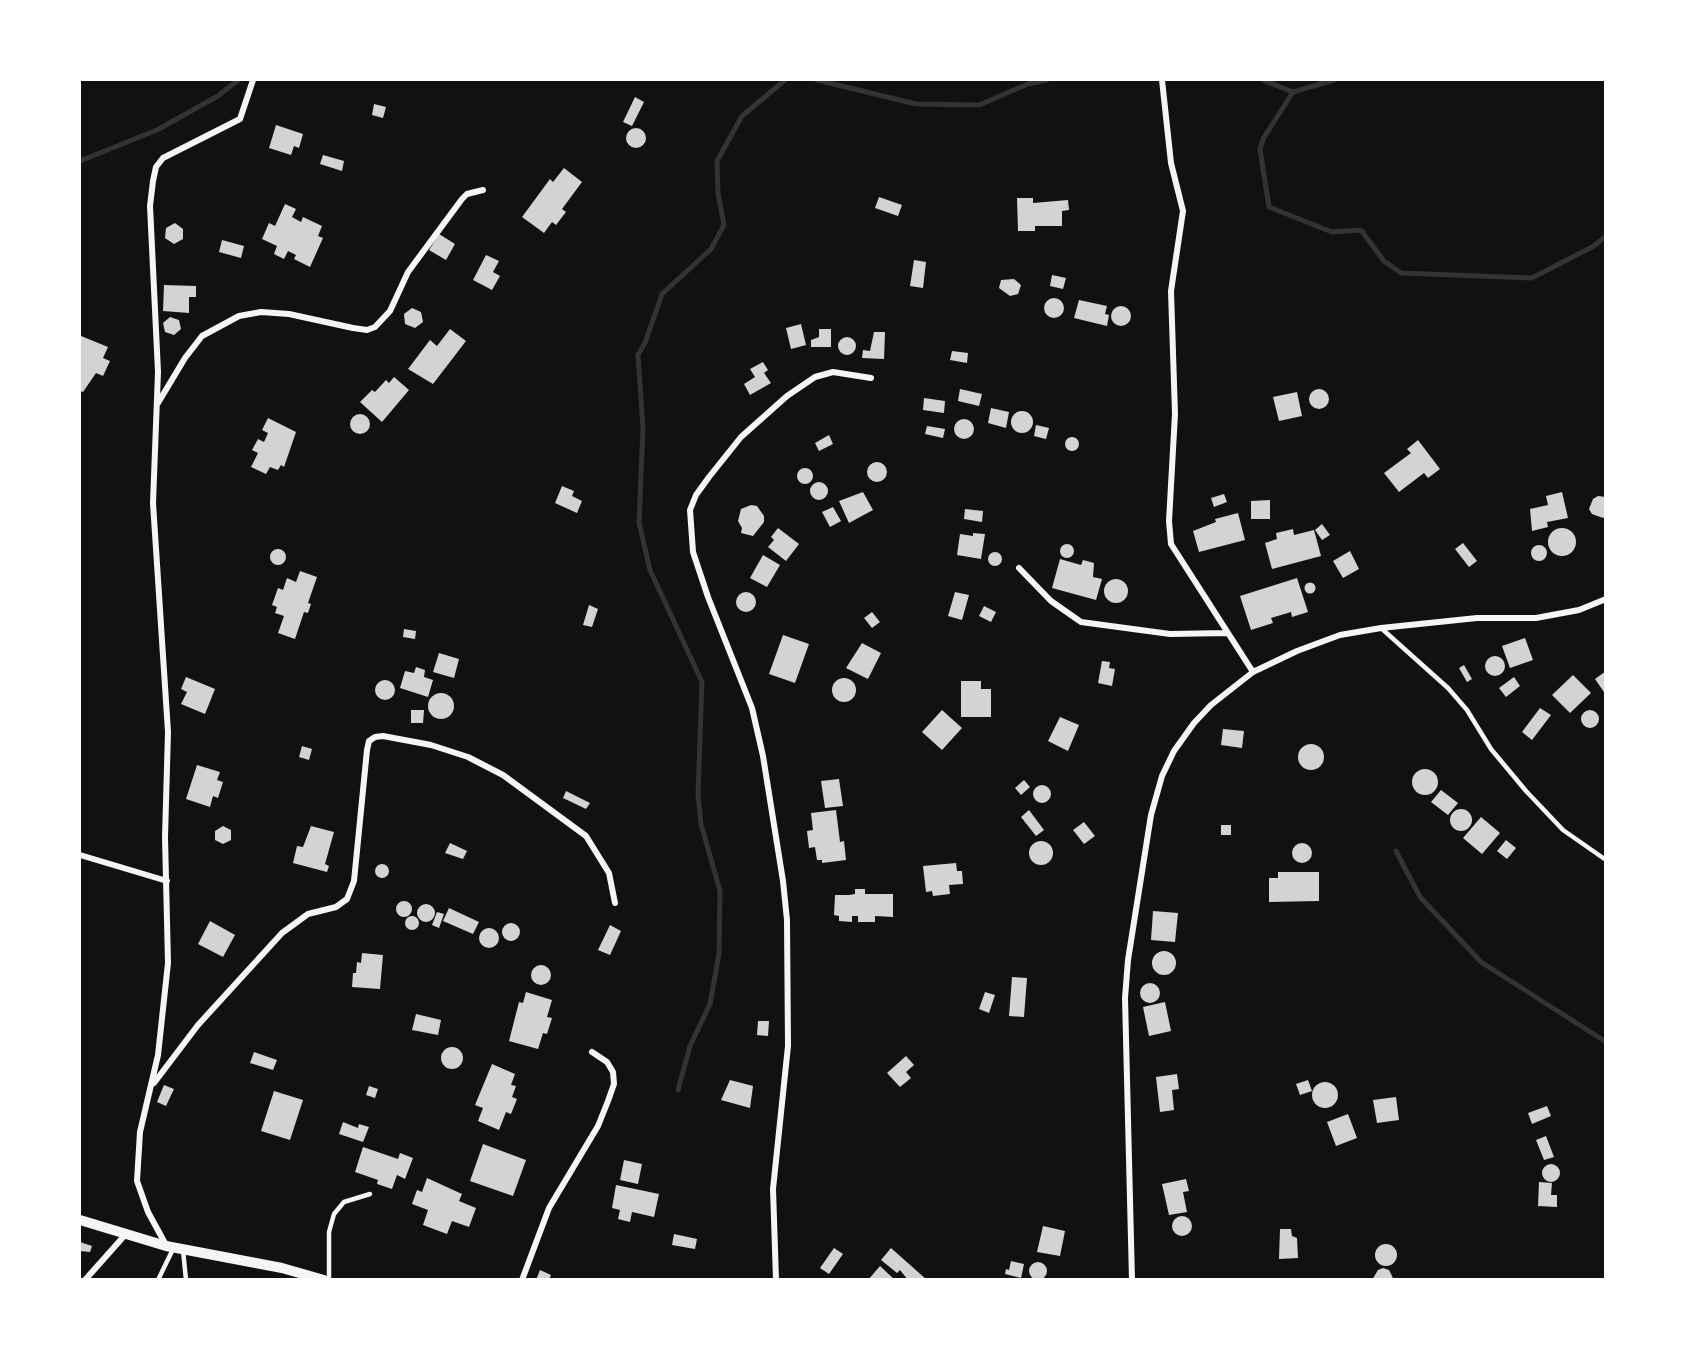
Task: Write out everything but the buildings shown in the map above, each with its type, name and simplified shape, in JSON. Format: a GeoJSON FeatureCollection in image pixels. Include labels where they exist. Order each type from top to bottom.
{"type":"FeatureCollection","features":[{"type":"Feature","properties":{"kind":"street"},"geometry":{"type":"LineString","coordinates":[[174,1247],[148,1212],[137,1181],[140,1132],[152,1086],[166,1006],[168,963],[168,732],[153,503],[158,372],[150,206],[156,167],[163,158],[176,149],[240,118],[253,80]]}},
{"type":"Feature","properties":{"kind":"street"},"geometry":{"type":"LineString","coordinates":[[1162,80],[1171,163],[1183,212],[1171,291],[1175,414],[1168,521],[1172,544],[1253,672]]}},
{"type":"Feature","properties":{"kind":"street"},"geometry":{"type":"LineString","coordinates":[[157,405],[185,358],[202,336],[239,316],[261,312],[289,314],[352,328],[367,330],[375,327],[390,311],[408,272],[462,199],[467,194],[483,190]]}},
{"type":"Feature","properties":{"kind":"street"},"geometry":{"type":"LineString","coordinates":[[776,1280],[773,1190],[788,1046],[787,920],[783,881],[763,756],[752,708],[708,597],[693,552],[690,510],[702,486],[741,437],[787,396],[815,377],[833,372],[871,378]]}},
{"type":"Feature","properties":{"kind":"street"},"geometry":{"type":"LineString","coordinates":[[1020,568],[1051,601],[1081,622],[1170,634],[1227,633]]}},
{"type":"Feature","properties":{"kind":"street"},"geometry":{"type":"LineString","coordinates":[[1132,1280],[1125,998],[1151,815],[1162,776],[1174,751],[1194,723],[1211,705],[1253,672],[1329,639],[1381,628],[1477,618],[1536,618],[1579,610],[1605,599]]}},
{"type":"Feature","properties":{"kind":"street"},"geometry":{"type":"LineString","coordinates":[[152,1086],[198,1025],[282,933],[308,914],[336,907],[347,899],[354,881],[367,750],[369,741],[375,737],[383,736],[430,745],[468,757],[504,775],[586,836],[609,873],[615,903]]}},
{"type":"Feature","properties":{"kind":"street"},"geometry":{"type":"LineString","coordinates":[[80,855],[167,881]]}},
{"type":"Feature","properties":{"kind":"street"},"geometry":{"type":"LineString","coordinates":[[522,1280],[549,1208],[598,1126],[614,1084],[613,1072],[607,1062],[592,1052]]}},
{"type":"Feature","properties":{"kind":"street"},"geometry":{"type":"LineString","coordinates":[[80,1220],[125,1236],[282,1268],[324,1280]]}},
{"type":"Feature","properties":{"kind":"street"},"geometry":{"type":"LineString","coordinates":[[85,1280],[125,1236]]}},
{"type":"Feature","properties":{"kind":"lane"},"geometry":{"type":"LineString","coordinates":[[1381,628],[1448,688],[1467,710],[1491,749],[1563,830],[1605,860]]}},
{"type":"Feature","properties":{"kind":"lane"},"geometry":{"type":"LineString","coordinates":[[329,1280],[329,1232],[334,1214],[344,1202],[370,1194]]}},
{"type":"Feature","properties":{"kind":"lane"},"geometry":{"type":"LineString","coordinates":[[158,1280],[174,1247]]}},
{"type":"Feature","properties":{"kind":"lane"},"geometry":{"type":"LineString","coordinates":[[174,1247],[186,1280]]}},
{"type":"Feature","properties":{"kind":"waterway"},"geometry":{"type":"LineString","coordinates":[[80,161],[157,130],[218,96],[238,80]]}},
{"type":"Feature","properties":{"kind":"waterway"},"geometry":{"type":"LineString","coordinates":[[678,1090],[690,1046],[710,1004],[719,954],[720,891],[701,824],[698,795],[702,682],[650,570],[639,523],[643,428],[638,355],[645,343],[662,294],[711,249],[724,225],[718,193],[717,161],[742,116],[785,80]]}},
{"type":"Feature","properties":{"kind":"waterway"},"geometry":{"type":"LineString","coordinates":[[817,80],[916,104],[979,105],[1028,84],[1047,80]]}},
{"type":"Feature","properties":{"kind":"waterway"},"geometry":{"type":"LineString","coordinates":[[1263,80],[1293,92]]}},
{"type":"Feature","properties":{"kind":"waterway"},"geometry":{"type":"LineString","coordinates":[[1334,80],[1293,92],[1263,139],[1260,149],[1269,207],[1332,232],[1361,230],[1384,261],[1401,273],[1532,278],[1594,246],[1606,236]]}},
{"type":"Feature","properties":{"kind":"waterway"},"geometry":{"type":"LineString","coordinates":[[1396,851],[1420,897],[1481,962],[1606,1042]]}}]}
